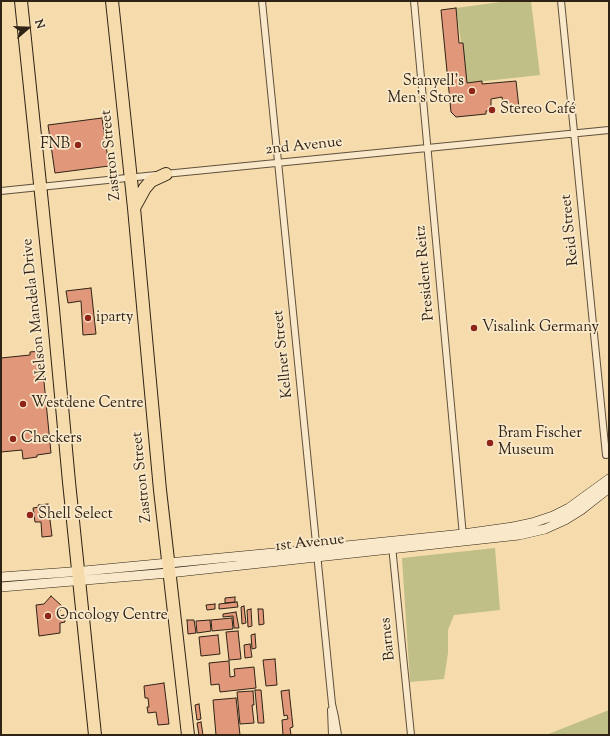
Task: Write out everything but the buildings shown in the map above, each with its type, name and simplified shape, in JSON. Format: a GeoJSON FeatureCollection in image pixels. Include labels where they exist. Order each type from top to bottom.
{"type":"FeatureCollection","features":[{"type":"Feature","properties":{"kind":"highway","name":"Nelson Mandela Drive"},"geometry":{"type":"LineString","coordinates":[[21,1],[95,735]]}},
{"type":"Feature","properties":{"kind":"highway","name":"Zastron Street"},"geometry":{"type":"LineString","coordinates":[[112,1],[134,208],[160,482],[188,735]]}},
{"type":"Feature","properties":{"kind":"highway"},"geometry":{"type":"LineString","coordinates":[[134,208],[145,188],[151,182],[166,174]]}},
{"type":"Feature","properties":{"kind":"street","name":"Kellner Street"},"geometry":{"type":"LineString","coordinates":[[262,1],[332,704],[338,735]]}},
{"type":"Feature","properties":{"kind":"street","name":"President Reitz"},"geometry":{"type":"LineString","coordinates":[[414,1],[464,538]]}},
{"type":"Feature","properties":{"kind":"street","name":"Reid Street"},"geometry":{"type":"LineString","coordinates":[[561,1],[607,453]]}},
{"type":"Feature","properties":{"kind":"street","name":"2nd Avenue"},"geometry":{"type":"LineString","coordinates":[[1,191],[609,130]]}},
{"type":"Feature","properties":{"kind":"street","name":"1st Avenue"},"geometry":{"type":"LineString","coordinates":[[543,524],[585,498],[609,479]]}},
{"type":"Feature","properties":{"kind":"street","name":"1st Avenue"},"geometry":{"type":"LineString","coordinates":[[1,587],[78,576],[464,538],[532,523],[543,524],[564,520],[576,513],[609,488]]}},
{"type":"Feature","properties":{"kind":"street","name":"Barnes"},"geometry":{"type":"LineString","coordinates":[[392,545],[411,735]]}},
{"type":"Feature","properties":{"kind":"street","name":"1st Avenue"},"geometry":{"type":"LineString","coordinates":[[1,577],[78,576]]}},
{"type":"Feature","properties":{"kind":"street","name":"Kellner Street"},"geometry":{"type":"LineString","coordinates":[[332,704],[332,735]]}},
{"type":"Feature","properties":{"kind":"green space"},"geometry":{"type":"Polygon","coordinates":[[[508,1],[531,1],[540,75],[467,83],[456,8],[508,1]]]}},
{"type":"Feature","properties":{"kind":"green space"},"geometry":{"type":"Polygon","coordinates":[[[495,548],[500,610],[454,615],[448,630],[448,653],[444,679],[410,682],[402,558],[495,548]]]}},
{"type":"Feature","properties":{"kind":"green space"},"geometry":{"type":"Polygon","coordinates":[[[609,710],[609,735],[546,735],[609,710]]]}},
{"type":"Feature","properties":{"kind":"place","name":"Stanyell's Men's Store"},"geometry":{"type":"Point","coordinates":[472,91]}},
{"type":"Feature","properties":{"kind":"place","name":"Stereo Café"},"geometry":{"type":"Point","coordinates":[492,110]}},
{"type":"Feature","properties":{"kind":"place","name":"FNB"},"geometry":{"type":"Point","coordinates":[78,145]}},
{"type":"Feature","properties":{"kind":"place","name":"iparty"},"geometry":{"type":"Point","coordinates":[88,318]}},
{"type":"Feature","properties":{"kind":"place","name":"Visalink Germany"},"geometry":{"type":"Point","coordinates":[474,328]}},
{"type":"Feature","properties":{"kind":"place","name":"Westdene Centre"},"geometry":{"type":"Point","coordinates":[23,404]}},
{"type":"Feature","properties":{"kind":"place","name":"Checkers"},"geometry":{"type":"Point","coordinates":[13,439]}},
{"type":"Feature","properties":{"kind":"place","name":"Bram Fischer Museum"},"geometry":{"type":"Point","coordinates":[490,443]}},
{"type":"Feature","properties":{"kind":"place","name":"Shell Select"},"geometry":{"type":"Point","coordinates":[30,515]}},
{"type":"Feature","properties":{"kind":"place","name":"Oncology Centre"},"geometry":{"type":"Point","coordinates":[48,616]}}]}
